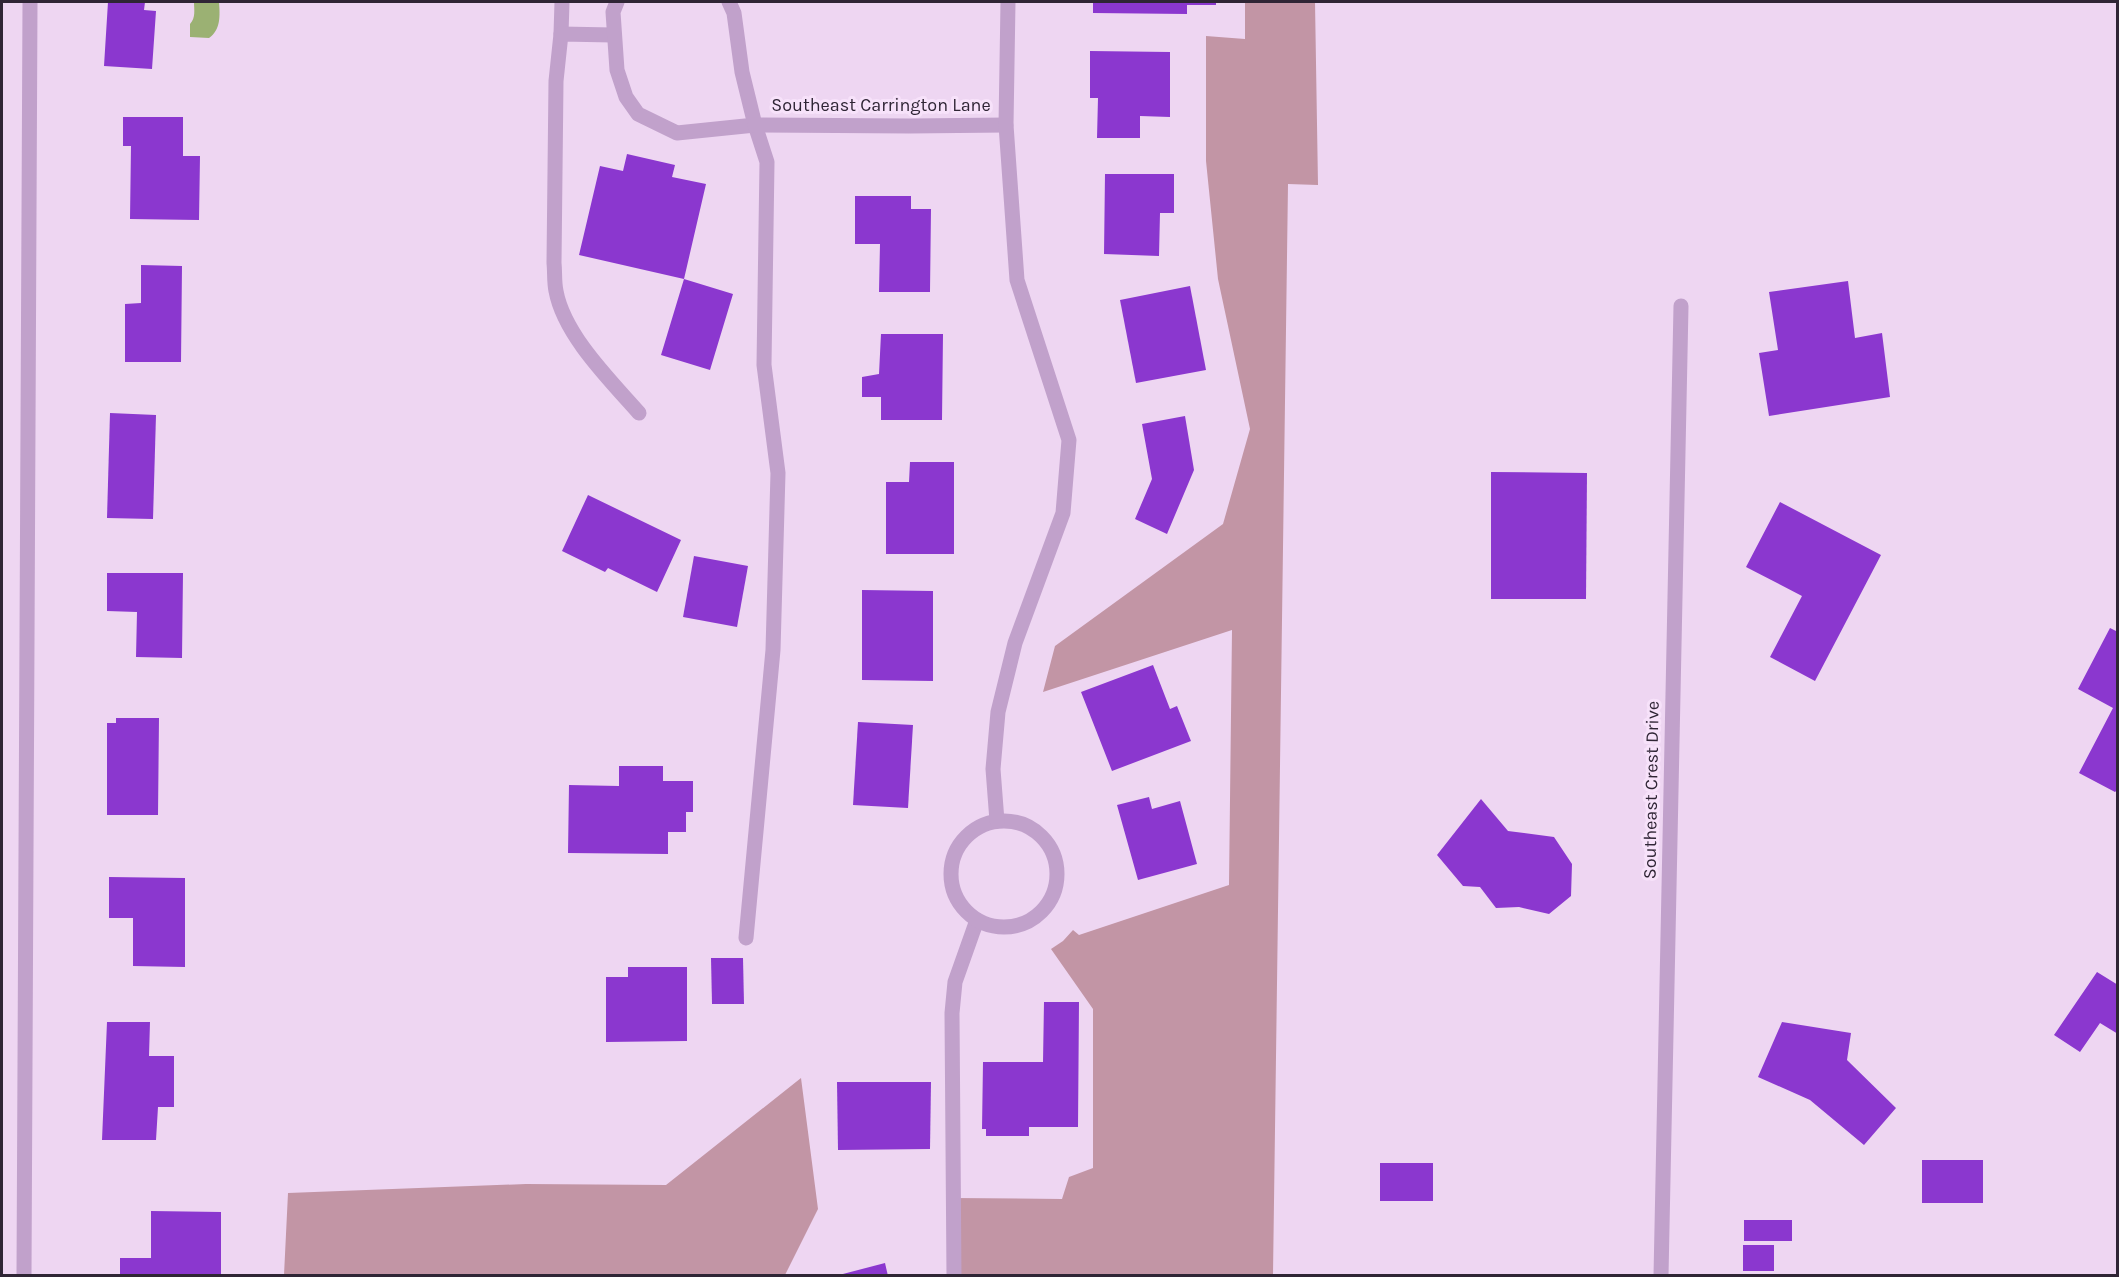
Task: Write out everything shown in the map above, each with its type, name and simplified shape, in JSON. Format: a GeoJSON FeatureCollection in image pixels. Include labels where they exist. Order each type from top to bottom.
{"type":"FeatureCollection","features":[{"type":"Feature","properties":{"kind":"street"},"geometry":{"type":"LineString","coordinates":[[24,1275],[30,2]]}},
{"type":"Feature","properties":{"kind":"street"},"geometry":{"type":"LineString","coordinates":[[562,2],[556,81],[554,263],[556,292],[567,322],[590,355],[639,413]]}},
{"type":"Feature","properties":{"kind":"street","name":"Southeast Carrington Lane"},"geometry":{"type":"LineString","coordinates":[[617,2],[613,12],[613,35],[617,70],[626,97],[638,114],[677,133],[755,125],[1006,125]]}},
{"type":"Feature","properties":{"kind":"street","name":"Southeast Carrington Lane"},"geometry":{"type":"LineString","coordinates":[[729,2],[734,13],[742,72],[755,125]]}},
{"type":"Feature","properties":{"kind":"street"},"geometry":{"type":"LineString","coordinates":[[997,821],[993,769],[998,712],[1015,643],[1063,513],[1069,440],[1017,280],[1006,125],[1008,2]]}},
{"type":"Feature","properties":{"kind":"street"},"geometry":{"type":"LineString","coordinates":[[561,34],[613,35]]}},
{"type":"Feature","properties":{"kind":"street"},"geometry":{"type":"LineString","coordinates":[[746,938],[773,650],[778,473],[764,365],[767,162],[755,125]]}},
{"type":"Feature","properties":{"kind":"street","name":"Southeast Crest Drive"},"geometry":{"type":"LineString","coordinates":[[1661,1275],[1681,306]]}},
{"type":"Feature","properties":{"kind":"street"},"geometry":{"type":"LineString","coordinates":[[997,821],[1017,822],[1035,830],[1054,856],[1058,879],[1053,897],[1042,912],[1028,922],[1009,927],[991,926],[977,920],[958,903],[952,885],[951,864],[960,843],[976,828],[997,821]]}},
{"type":"Feature","properties":{"kind":"street"},"geometry":{"type":"LineString","coordinates":[[954,1275],[952,1013],[955,982],[977,920]]}},
{"type":"Feature","properties":{"kind":"shaded area"},"geometry":{"type":"Polygon","coordinates":[[[194,2],[219,2],[218,27],[209,38],[190,37],[194,2]]]}},
{"type":"Feature","properties":{"kind":"shaded area"},"geometry":{"type":"Polygon","coordinates":[[[1245,2],[1315,2],[1318,185],[1288,184],[1273,1275],[955,1275],[952,1198],[1062,1199],[1069,1177],[1093,1168],[1093,1009],[1051,949],[1073,930],[1079,935],[1229,885],[1232,630],[1043,692],[1055,646],[1223,524],[1250,429],[1218,279],[1206,161],[1206,36],[1245,39],[1245,2]]]}},
{"type":"Feature","properties":{"kind":"shaded area"},"geometry":{"type":"Polygon","coordinates":[[[801,1078],[818,1209],[785,1275],[284,1275],[288,1193],[526,1184],[666,1185],[801,1078]]]}},
{"type":"Feature","properties":{"kind":"building"},"geometry":{"type":"Polygon","coordinates":[[[108,2],[145,2],[144,10],[156,11],[152,69],[104,66],[108,2]]]}},
{"type":"Feature","properties":{"kind":"building"},"geometry":{"type":"Polygon","coordinates":[[[1093,2],[1216,2],[1216,5],[1187,5],[1187,14],[1093,13],[1093,2]]]}},
{"type":"Feature","properties":{"kind":"building"},"geometry":{"type":"Polygon","coordinates":[[[1090,51],[1170,52],[1170,117],[1140,116],[1140,138],[1097,138],[1098,98],[1090,98],[1090,51]]]}},
{"type":"Feature","properties":{"kind":"building"},"geometry":{"type":"Polygon","coordinates":[[[123,117],[183,117],[183,156],[200,156],[199,220],[130,219],[131,146],[123,146],[123,117]]]}},
{"type":"Feature","properties":{"kind":"building"},"geometry":{"type":"Polygon","coordinates":[[[627,154],[675,165],[672,177],[706,184],[684,279],[579,255],[600,166],[623,171],[627,154]]]}},
{"type":"Feature","properties":{"kind":"building"},"geometry":{"type":"Polygon","coordinates":[[[1105,174],[1174,174],[1174,213],[1160,213],[1159,256],[1104,254],[1105,174]]]}},
{"type":"Feature","properties":{"kind":"building"},"geometry":{"type":"Polygon","coordinates":[[[855,196],[911,196],[911,209],[931,209],[930,292],[879,292],[880,244],[855,244],[855,196]]]}},
{"type":"Feature","properties":{"kind":"building"},"geometry":{"type":"Polygon","coordinates":[[[141,265],[182,266],[181,362],[125,362],[125,304],[141,303],[141,265]]]}},
{"type":"Feature","properties":{"kind":"building"},"geometry":{"type":"Polygon","coordinates":[[[684,279],[733,294],[710,370],[661,355],[684,279]]]}},
{"type":"Feature","properties":{"kind":"building"},"geometry":{"type":"Polygon","coordinates":[[[1848,281],[1855,338],[1882,333],[1890,397],[1769,416],[1759,353],[1778,350],[1769,292],[1848,281]]]}},
{"type":"Feature","properties":{"kind":"building"},"geometry":{"type":"Polygon","coordinates":[[[1190,286],[1206,370],[1136,383],[1120,300],[1190,286]]]}},
{"type":"Feature","properties":{"kind":"building"},"geometry":{"type":"Polygon","coordinates":[[[881,334],[943,334],[942,420],[881,420],[881,397],[862,397],[862,377],[879,374],[881,334]]]}},
{"type":"Feature","properties":{"kind":"building"},"geometry":{"type":"Polygon","coordinates":[[[110,413],[156,415],[153,519],[107,518],[110,413]]]}},
{"type":"Feature","properties":{"kind":"building"},"geometry":{"type":"Polygon","coordinates":[[[1185,416],[1194,470],[1167,534],[1135,519],[1152,479],[1142,424],[1185,416]]]}},
{"type":"Feature","properties":{"kind":"building"},"geometry":{"type":"Polygon","coordinates":[[[910,462],[954,462],[954,554],[886,554],[886,482],[909,482],[910,462]]]}},
{"type":"Feature","properties":{"kind":"building"},"geometry":{"type":"Polygon","coordinates":[[[1491,472],[1587,473],[1586,599],[1491,599],[1491,472]]]}},
{"type":"Feature","properties":{"kind":"building"},"geometry":{"type":"Polygon","coordinates":[[[588,495],[681,540],[657,592],[608,568],[605,572],[562,551],[588,495]]]}},
{"type":"Feature","properties":{"kind":"building"},"geometry":{"type":"Polygon","coordinates":[[[1780,502],[1881,555],[1815,681],[1770,657],[1802,596],[1746,567],[1780,502]]]}},
{"type":"Feature","properties":{"kind":"building"},"geometry":{"type":"Polygon","coordinates":[[[694,556],[748,566],[737,627],[683,617],[694,556]]]}},
{"type":"Feature","properties":{"kind":"building"},"geometry":{"type":"Polygon","coordinates":[[[107,573],[183,573],[182,658],[136,657],[137,612],[107,611],[107,573]]]}},
{"type":"Feature","properties":{"kind":"building"},"geometry":{"type":"Polygon","coordinates":[[[862,590],[933,591],[933,681],[862,680],[862,590]]]}},
{"type":"Feature","properties":{"kind":"building"},"geometry":{"type":"Polygon","coordinates":[[[2110,628],[2118,632],[2118,789],[2115,792],[2079,773],[2113,708],[2078,689],[2110,628]]]}},
{"type":"Feature","properties":{"kind":"building"},"geometry":{"type":"Polygon","coordinates":[[[1153,665],[1170,709],[1177,706],[1191,741],[1112,771],[1081,692],[1153,665]]]}},
{"type":"Feature","properties":{"kind":"building"},"geometry":{"type":"Polygon","coordinates":[[[116,718],[159,718],[158,815],[107,815],[107,723],[116,723],[116,718]]]}},
{"type":"Feature","properties":{"kind":"building"},"geometry":{"type":"Polygon","coordinates":[[[858,722],[913,725],[908,808],[853,805],[858,722]]]}},
{"type":"Feature","properties":{"kind":"building"},"geometry":{"type":"Polygon","coordinates":[[[619,766],[663,766],[663,781],[693,781],[693,812],[686,812],[686,832],[668,832],[668,854],[568,853],[569,785],[619,786],[619,766]]]}},
{"type":"Feature","properties":{"kind":"building"},"geometry":{"type":"Polygon","coordinates":[[[1149,797],[1152,809],[1180,801],[1197,864],[1138,880],[1117,805],[1149,797]]]}},
{"type":"Feature","properties":{"kind":"building"},"geometry":{"type":"Polygon","coordinates":[[[1481,799],[1508,831],[1554,837],[1572,864],[1571,896],[1549,914],[1519,907],[1496,908],[1480,887],[1463,886],[1437,855],[1481,799]]]}},
{"type":"Feature","properties":{"kind":"building"},"geometry":{"type":"Polygon","coordinates":[[[109,877],[185,878],[185,967],[133,966],[133,918],[109,918],[109,877]]]}},
{"type":"Feature","properties":{"kind":"building"},"geometry":{"type":"Polygon","coordinates":[[[711,958],[743,958],[744,1004],[712,1004],[711,958]]]}},
{"type":"Feature","properties":{"kind":"building"},"geometry":{"type":"Polygon","coordinates":[[[628,967],[687,967],[687,1041],[606,1042],[606,977],[628,977],[628,967]]]}},
{"type":"Feature","properties":{"kind":"building"},"geometry":{"type":"Polygon","coordinates":[[[2097,972],[2118,985],[2118,1034],[2100,1023],[2080,1052],[2054,1035],[2097,972]]]}},
{"type":"Feature","properties":{"kind":"building"},"geometry":{"type":"Polygon","coordinates":[[[1044,1002],[1079,1002],[1078,1127],[1029,1127],[1029,1136],[986,1136],[986,1129],[982,1129],[983,1062],[1043,1062],[1044,1002]]]}},
{"type":"Feature","properties":{"kind":"building"},"geometry":{"type":"Polygon","coordinates":[[[107,1022],[150,1022],[149,1056],[174,1056],[174,1107],[158,1107],[156,1140],[102,1140],[107,1022]]]}},
{"type":"Feature","properties":{"kind":"building"},"geometry":{"type":"Polygon","coordinates":[[[1782,1022],[1851,1033],[1847,1060],[1896,1108],[1864,1145],[1810,1100],[1758,1077],[1782,1022]]]}},
{"type":"Feature","properties":{"kind":"building"},"geometry":{"type":"Polygon","coordinates":[[[837,1082],[931,1082],[930,1149],[838,1150],[837,1082]]]}},
{"type":"Feature","properties":{"kind":"building"},"geometry":{"type":"Polygon","coordinates":[[[1922,1160],[1983,1160],[1983,1203],[1922,1203],[1922,1160]]]}},
{"type":"Feature","properties":{"kind":"building"},"geometry":{"type":"Polygon","coordinates":[[[1380,1163],[1433,1163],[1433,1201],[1380,1201],[1380,1163]]]}},
{"type":"Feature","properties":{"kind":"building"},"geometry":{"type":"Polygon","coordinates":[[[151,1211],[221,1212],[221,1276],[120,1276],[120,1258],[151,1258],[151,1211]]]}},
{"type":"Feature","properties":{"kind":"building"},"geometry":{"type":"Polygon","coordinates":[[[1744,1220],[1792,1220],[1792,1241],[1744,1241],[1744,1220]]]}},
{"type":"Feature","properties":{"kind":"building"},"geometry":{"type":"Polygon","coordinates":[[[1743,1245],[1774,1245],[1774,1271],[1743,1271],[1743,1245]]]}},
{"type":"Feature","properties":{"kind":"building"},"geometry":{"type":"Polygon","coordinates":[[[885,1263],[888,1276],[839,1275],[885,1263]]]}}]}
